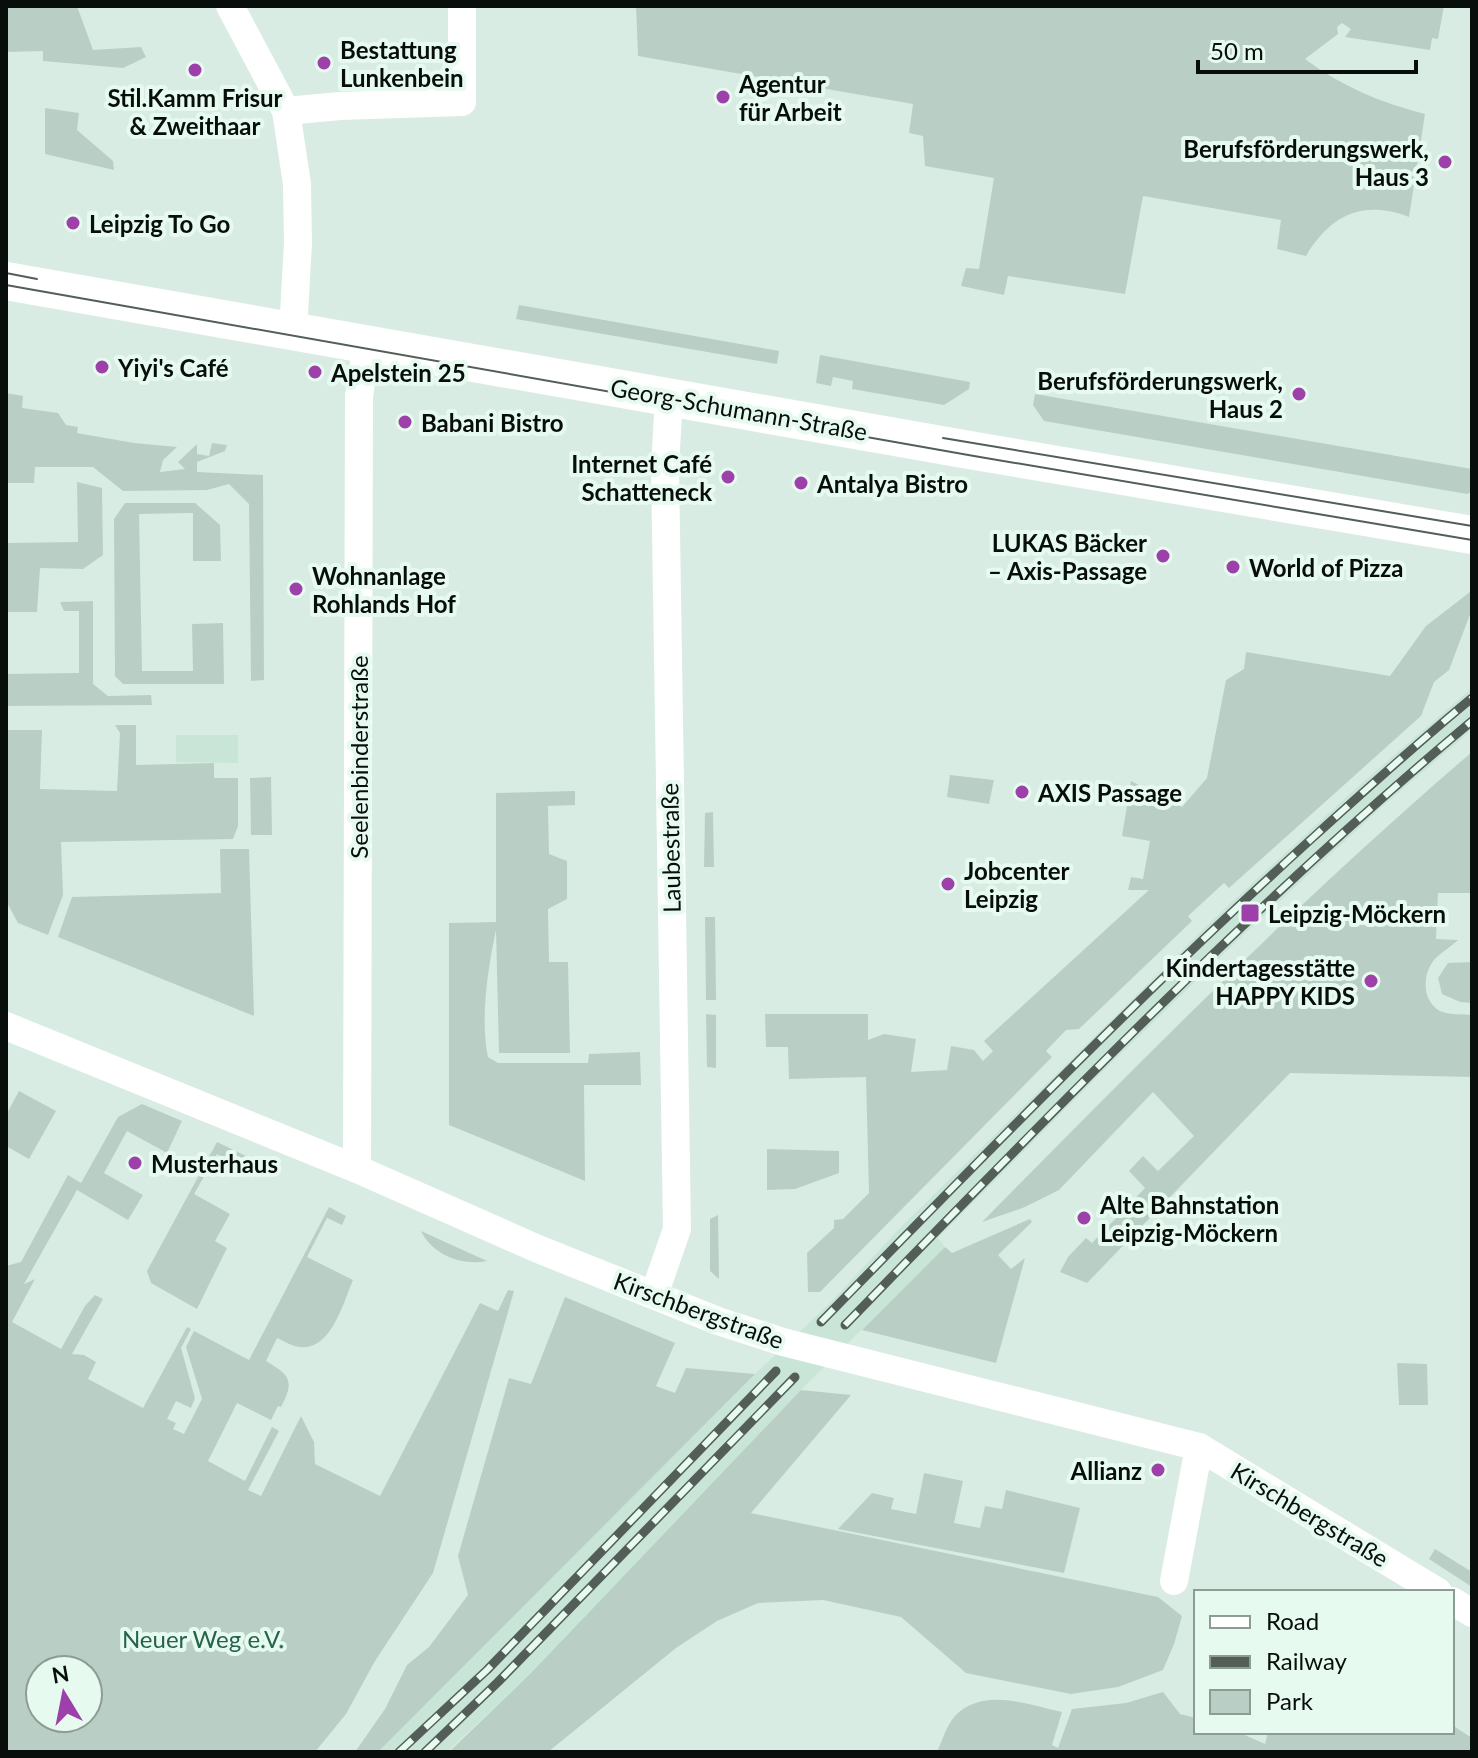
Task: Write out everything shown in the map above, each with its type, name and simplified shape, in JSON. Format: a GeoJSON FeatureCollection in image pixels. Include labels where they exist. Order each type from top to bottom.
{"type":"FeatureCollection","features":[{"type":"Feature","properties":{"kind":"main road","name":"Georg-Schumann-Straße"},"geometry":{"type":"LineString","coordinates":[[6,281],[1472,535]]}},
{"type":"Feature","properties":{"kind":"street"},"geometry":{"type":"LineString","coordinates":[[230,6],[286,111],[297,184],[298,243],[293,332]]}},
{"type":"Feature","properties":{"kind":"street"},"geometry":{"type":"LineString","coordinates":[[286,111],[462,102],[462,6]]}},
{"type":"Feature","properties":{"kind":"street","name":"Seelenbinderstraße"},"geometry":{"type":"LineString","coordinates":[[357,1169],[359,396],[367,345]]}},
{"type":"Feature","properties":{"kind":"street","name":"Laubestraße"},"geometry":{"type":"LineString","coordinates":[[654,1295],[677,1229],[665,467],[669,397]]}},
{"type":"Feature","properties":{"kind":"street","name":"Kirschbergstraße"},"geometry":{"type":"LineString","coordinates":[[6,1026],[718,1321],[783,1342],[1199,1447],[1435,1590]]}},
{"type":"Feature","properties":{"kind":"street"},"geometry":{"type":"LineString","coordinates":[[1174,1581],[1199,1447]]}},
{"type":"Feature","properties":{"kind":"street"},"geometry":{"type":"LineString","coordinates":[[1454,1602],[1472,1613]]}},
{"type":"Feature","properties":{"kind":"shaded area"},"geometry":{"type":"Polygon","coordinates":[[[1472,688],[1472,730],[1383,806],[1244,934],[1096,1078],[938,1238],[945,1247],[801,1390],[532,1672],[447,1752],[378,1752],[731,1390],[755,1374],[829,1304],[899,1229],[1222,911],[1363,782],[1472,688]]]}},
{"type":"Feature","properties":{"kind":"shaded area"},"geometry":{"type":"Polygon","coordinates":[[[176,735],[238,735],[238,763],[176,762],[176,735]]]}},
{"type":"Feature","properties":{"kind":"green space"},"geometry":{"type":"Polygon","coordinates":[[[6,6],[77,6],[93,50],[141,47],[146,57],[123,68],[43,61],[43,51],[6,52],[6,6]]]}},
{"type":"Feature","properties":{"kind":"green space"},"geometry":{"type":"Polygon","coordinates":[[[636,6],[1444,6],[1438,39],[1432,38],[1430,50],[1345,37],[1351,29],[1342,23],[1337,27],[1338,34],[1305,59],[1362,92],[1425,114],[1409,217],[1376,210],[1349,215],[1326,230],[1306,256],[1277,249],[1281,220],[1143,196],[1125,294],[1008,276],[1004,295],[961,286],[966,268],[979,269],[994,178],[925,166],[923,136],[909,133],[913,104],[638,56],[636,6]]]}},
{"type":"Feature","properties":{"kind":"green space"},"geometry":{"type":"Polygon","coordinates":[[[45,108],[79,113],[77,130],[113,161],[114,170],[45,154],[45,108]]]}},
{"type":"Feature","properties":{"kind":"green space"},"geometry":{"type":"Polygon","coordinates":[[[519,305],[779,351],[777,364],[516,319],[519,305]]]}},
{"type":"Feature","properties":{"kind":"green space"},"geometry":{"type":"Polygon","coordinates":[[[820,355],[970,382],[969,389],[944,405],[852,389],[853,381],[833,377],[831,386],[816,383],[820,355]]]}},
{"type":"Feature","properties":{"kind":"green space"},"geometry":{"type":"Polygon","coordinates":[[[6,393],[23,396],[22,408],[58,413],[66,425],[78,427],[77,433],[177,447],[163,460],[160,472],[185,469],[178,462],[197,444],[197,454],[209,456],[212,443],[227,445],[225,451],[197,462],[197,472],[263,475],[264,680],[251,681],[249,504],[229,484],[207,490],[123,491],[93,467],[35,467],[34,483],[6,483],[6,393]]]}},
{"type":"Feature","properties":{"kind":"green space"},"geometry":{"type":"Polygon","coordinates":[[[1035,394],[1472,469],[1472,492],[1467,494],[1044,421],[1033,405],[1035,394]]]}},
{"type":"Feature","properties":{"kind":"green space"},"geometry":{"type":"Polygon","coordinates":[[[77,482],[102,488],[103,555],[83,569],[40,568],[37,612],[6,612],[6,543],[78,542],[77,482]]]}},
{"type":"Feature","properties":{"kind":"green space"},"geometry":{"type":"Polygon","coordinates":[[[125,503],[195,503],[220,525],[221,561],[193,561],[193,513],[139,514],[142,671],[193,671],[192,624],[223,623],[224,684],[123,684],[115,676],[114,519],[125,503]]]}},
{"type":"Feature","properties":{"kind":"green space"},"geometry":{"type":"Polygon","coordinates":[[[1470,592],[1472,609],[1449,670],[1434,682],[1421,716],[1229,888],[1224,883],[1188,916],[1192,921],[1079,1029],[1066,1030],[1046,1051],[1052,1057],[820,1292],[808,1292],[807,1253],[834,1228],[834,1220],[843,1219],[869,1193],[866,1077],[789,1079],[788,1047],[766,1047],[765,1014],[868,1014],[868,1040],[884,1034],[916,1039],[911,1072],[947,1070],[951,1046],[974,1050],[983,1061],[993,1051],[984,1041],[1149,890],[1128,890],[1131,877],[1143,879],[1150,841],[1122,836],[1131,781],[1182,807],[1207,778],[1226,680],[1244,669],[1246,652],[1390,676],[1426,626],[1470,592]]]}},
{"type":"Feature","properties":{"kind":"green space"},"geometry":{"type":"Polygon","coordinates":[[[93,601],[93,684],[108,696],[151,695],[152,705],[6,706],[6,674],[79,673],[79,611],[64,611],[60,602],[93,601]]]}},
{"type":"Feature","properties":{"kind":"green space"},"geometry":{"type":"Polygon","coordinates":[[[115,725],[136,725],[136,765],[214,763],[214,778],[238,778],[238,826],[233,839],[61,842],[63,895],[48,935],[18,923],[6,901],[6,730],[42,730],[40,789],[117,791],[120,733],[115,725]]]}},
{"type":"Feature","properties":{"kind":"green space"},"geometry":{"type":"Polygon","coordinates":[[[1472,752],[1472,893],[1438,893],[1436,939],[1458,940],[1434,960],[1427,973],[1426,987],[1430,1001],[1440,1011],[1472,1015],[1472,1077],[1290,1073],[1087,1283],[1060,1272],[1068,1257],[1086,1238],[1092,1243],[1145,1188],[1129,1171],[1143,1156],[1158,1171],[1194,1136],[1153,1092],[1059,1190],[1025,1207],[982,1222],[1283,923],[1472,752]]]}},
{"type":"Feature","properties":{"kind":"green space"},"geometry":{"type":"Polygon","coordinates":[[[950,775],[994,780],[989,804],[947,797],[950,775]]]}},
{"type":"Feature","properties":{"kind":"green space"},"geometry":{"type":"Polygon","coordinates":[[[271,777],[272,835],[251,835],[250,778],[271,777]]]}},
{"type":"Feature","properties":{"kind":"green space"},"geometry":{"type":"Polygon","coordinates":[[[575,791],[575,805],[548,806],[549,854],[567,861],[567,899],[548,909],[549,962],[568,962],[570,1053],[499,1053],[496,930],[488,977],[485,1027],[488,1057],[498,1063],[588,1063],[589,1054],[640,1052],[641,1085],[584,1085],[585,1181],[449,1125],[449,923],[496,922],[496,793],[575,791]]]}},
{"type":"Feature","properties":{"kind":"green space"},"geometry":{"type":"Polygon","coordinates":[[[713,812],[714,867],[704,867],[705,813],[713,812]]]}},
{"type":"Feature","properties":{"kind":"green space"},"geometry":{"type":"Polygon","coordinates":[[[220,849],[249,849],[254,1016],[58,937],[72,897],[221,893],[220,849]]]}},
{"type":"Feature","properties":{"kind":"green space"},"geometry":{"type":"Polygon","coordinates":[[[705,917],[715,917],[716,1000],[706,1000],[705,917]]]}},
{"type":"Feature","properties":{"kind":"green space"},"geometry":{"type":"Polygon","coordinates":[[[1472,962],[1472,1003],[1460,1002],[1442,994],[1438,978],[1448,963],[1472,962]]]}},
{"type":"Feature","properties":{"kind":"green space"},"geometry":{"type":"Polygon","coordinates":[[[706,1014],[716,1015],[716,1068],[707,1067],[706,1014]]]}},
{"type":"Feature","properties":{"kind":"green space"},"geometry":{"type":"Polygon","coordinates":[[[19,1091],[56,1111],[29,1159],[6,1146],[6,1115],[19,1091]]]}},
{"type":"Feature","properties":{"kind":"green space","name":"Neuer Weg e.V."},"geometry":{"type":"Polygon","coordinates":[[[142,1104],[182,1121],[167,1153],[127,1131],[104,1173],[143,1195],[128,1220],[77,1190],[24,1284],[35,1279],[12,1322],[61,1349],[85,1306],[95,1295],[103,1299],[72,1354],[84,1355],[96,1362],[88,1379],[143,1408],[187,1327],[191,1329],[181,1348],[195,1398],[191,1408],[176,1401],[167,1419],[176,1423],[173,1429],[184,1434],[202,1399],[186,1347],[194,1331],[249,1360],[329,1207],[346,1216],[342,1225],[327,1218],[307,1257],[353,1280],[333,1325],[326,1336],[307,1347],[277,1338],[266,1361],[288,1380],[288,1391],[281,1407],[278,1406],[271,1420],[237,1403],[208,1461],[245,1481],[272,1427],[279,1431],[248,1490],[261,1496],[301,1416],[314,1442],[315,1464],[380,1496],[480,1303],[498,1311],[508,1290],[514,1291],[433,1573],[375,1661],[346,1714],[315,1752],[6,1752],[6,1266],[21,1262],[68,1175],[81,1183],[118,1117],[142,1104]]]}},
{"type":"Feature","properties":{"kind":"green space"},"geometry":{"type":"Polygon","coordinates":[[[217,1142],[264,1165],[257,1176],[217,1154],[194,1194],[230,1214],[215,1241],[227,1248],[197,1309],[151,1283],[147,1271],[217,1142]]]}},
{"type":"Feature","properties":{"kind":"green space"},"geometry":{"type":"Polygon","coordinates":[[[767,1149],[839,1151],[839,1173],[795,1189],[767,1190],[767,1149]]]}},
{"type":"Feature","properties":{"kind":"green space"},"geometry":{"type":"Polygon","coordinates":[[[718,1215],[719,1279],[710,1271],[710,1219],[718,1215]]]}},
{"type":"Feature","properties":{"kind":"green space"},"geometry":{"type":"Polygon","coordinates":[[[1030,1219],[1032,1222],[998,1255],[1011,1269],[1025,1258],[996,1363],[862,1330],[945,1247],[952,1253],[1030,1219]]]}},
{"type":"Feature","properties":{"kind":"green space"},"geometry":{"type":"Polygon","coordinates":[[[421,1231],[487,1261],[467,1262],[449,1257],[433,1247],[421,1231]]]}},
{"type":"Feature","properties":{"kind":"green space"},"geometry":{"type":"Polygon","coordinates":[[[565,1297],[675,1343],[656,1386],[675,1393],[686,1368],[755,1374],[378,1752],[355,1752],[385,1709],[407,1665],[429,1647],[468,1595],[458,1556],[509,1378],[531,1384],[565,1297]]]}},
{"type":"Feature","properties":{"kind":"green space"},"geometry":{"type":"Polygon","coordinates":[[[1397,1363],[1427,1364],[1428,1405],[1399,1405],[1397,1363]]]}},
{"type":"Feature","properties":{"kind":"green space"},"geometry":{"type":"Polygon","coordinates":[[[801,1390],[851,1395],[751,1513],[1158,1597],[1182,1616],[1163,1670],[1118,1687],[1071,1694],[966,1673],[901,1617],[823,1600],[758,1603],[717,1621],[676,1648],[548,1752],[449,1752],[532,1672],[801,1390]]]}},
{"type":"Feature","properties":{"kind":"green space"},"geometry":{"type":"Polygon","coordinates":[[[924,1473],[963,1481],[954,1523],[980,1528],[985,1506],[1002,1509],[1006,1490],[1080,1508],[1064,1573],[838,1529],[872,1493],[894,1498],[891,1509],[916,1514],[924,1473]]]}},
{"type":"Feature","properties":{"kind":"green space"},"geometry":{"type":"Polygon","coordinates":[[[1435,1549],[1472,1572],[1472,1587],[1429,1559],[1435,1549]]]}},
{"type":"Feature","properties":{"kind":"green space"},"geometry":{"type":"Polygon","coordinates":[[[1163,1692],[1180,1714],[1194,1718],[1194,1734],[1242,1734],[1265,1744],[1268,1734],[1454,1734],[1454,1726],[1472,1738],[1472,1752],[937,1752],[954,1717],[969,1705],[982,1701],[1008,1700],[1062,1712],[1052,1745],[1058,1748],[1072,1709],[1126,1703],[1163,1692]]]}},
{"type":"Feature","properties":{"kind":"tram line"},"geometry":{"type":"LineString","coordinates":[[6,273],[37,279]]}},
{"type":"Feature","properties":{"kind":"tram line"},"geometry":{"type":"LineString","coordinates":[[6,285],[974,456],[1472,540]]}},
{"type":"Feature","properties":{"kind":"tram line"},"geometry":{"type":"LineString","coordinates":[[943,438],[1472,526]]}},
{"type":"Feature","properties":{"kind":"railway"},"geometry":{"type":"LineString","coordinates":[[821,1322],[1183,959],[1349,805],[1472,698]]}},
{"type":"Feature","properties":{"kind":"railway"},"geometry":{"type":"LineString","coordinates":[[845,1325],[1073,1092],[1229,939],[1389,792],[1472,721]]}},
{"type":"Feature","properties":{"kind":"railway"},"geometry":{"type":"LineString","coordinates":[[399,1752],[487,1670],[776,1371]]}},
{"type":"Feature","properties":{"kind":"railway"},"geometry":{"type":"LineString","coordinates":[[425,1752],[498,1682],[795,1377]]}},
{"type":"Feature","properties":{"kind":"place","name":"Bestattung Lunkenbein"},"geometry":{"type":"Point","coordinates":[324,63]}},
{"type":"Feature","properties":{"kind":"place","name":"Stil.Kamm Frisur & Zweithaar"},"geometry":{"type":"Point","coordinates":[195,70]}},
{"type":"Feature","properties":{"kind":"place","name":"Agentur für Arbeit"},"geometry":{"type":"Point","coordinates":[723,97]}},
{"type":"Feature","properties":{"kind":"place","name":"Berufsförderungswerk, Haus 3"},"geometry":{"type":"Point","coordinates":[1445,162]}},
{"type":"Feature","properties":{"kind":"place","name":"Leipzig To Go"},"geometry":{"type":"Point","coordinates":[73,223]}},
{"type":"Feature","properties":{"kind":"place","name":"Yiyi's Café"},"geometry":{"type":"Point","coordinates":[102,367]}},
{"type":"Feature","properties":{"kind":"place","name":"Apelstein 25"},"geometry":{"type":"Point","coordinates":[315,372]}},
{"type":"Feature","properties":{"kind":"place","name":"Berufsförderungswerk, Haus 2"},"geometry":{"type":"Point","coordinates":[1299,394]}},
{"type":"Feature","properties":{"kind":"place","name":"Babani Bistro"},"geometry":{"type":"Point","coordinates":[405,422]}},
{"type":"Feature","properties":{"kind":"place","name":"Internet Café Schatteneck"},"geometry":{"type":"Point","coordinates":[728,477]}},
{"type":"Feature","properties":{"kind":"place","name":"Antalya Bistro"},"geometry":{"type":"Point","coordinates":[801,483]}},
{"type":"Feature","properties":{"kind":"place","name":"LUKAS Bäcker – Axis-Passage"},"geometry":{"type":"Point","coordinates":[1163,556]}},
{"type":"Feature","properties":{"kind":"place","name":"World of Pizza"},"geometry":{"type":"Point","coordinates":[1233,567]}},
{"type":"Feature","properties":{"kind":"place","name":"Wohnanlage Rohlands Hof"},"geometry":{"type":"Point","coordinates":[296,589]}},
{"type":"Feature","properties":{"kind":"place","name":"AXIS Passage"},"geometry":{"type":"Point","coordinates":[1022,792]}},
{"type":"Feature","properties":{"kind":"place","name":"Jobcenter Leipzig"},"geometry":{"type":"Point","coordinates":[948,884]}},
{"type":"Feature","properties":{"kind":"place","name":"Leipzig-Möckern"},"geometry":{"type":"Point","coordinates":[1250,913]}},
{"type":"Feature","properties":{"kind":"place","name":"Kindertagesstätte HAPPY KIDS"},"geometry":{"type":"Point","coordinates":[1371,981]}},
{"type":"Feature","properties":{"kind":"place","name":"Musterhaus"},"geometry":{"type":"Point","coordinates":[135,1163]}},
{"type":"Feature","properties":{"kind":"place","name":"Alte Bahnstation Leipzig-Möckern"},"geometry":{"type":"Point","coordinates":[1084,1218]}},
{"type":"Feature","properties":{"kind":"place","name":"Allianz"},"geometry":{"type":"Point","coordinates":[1158,1470]}}]}
